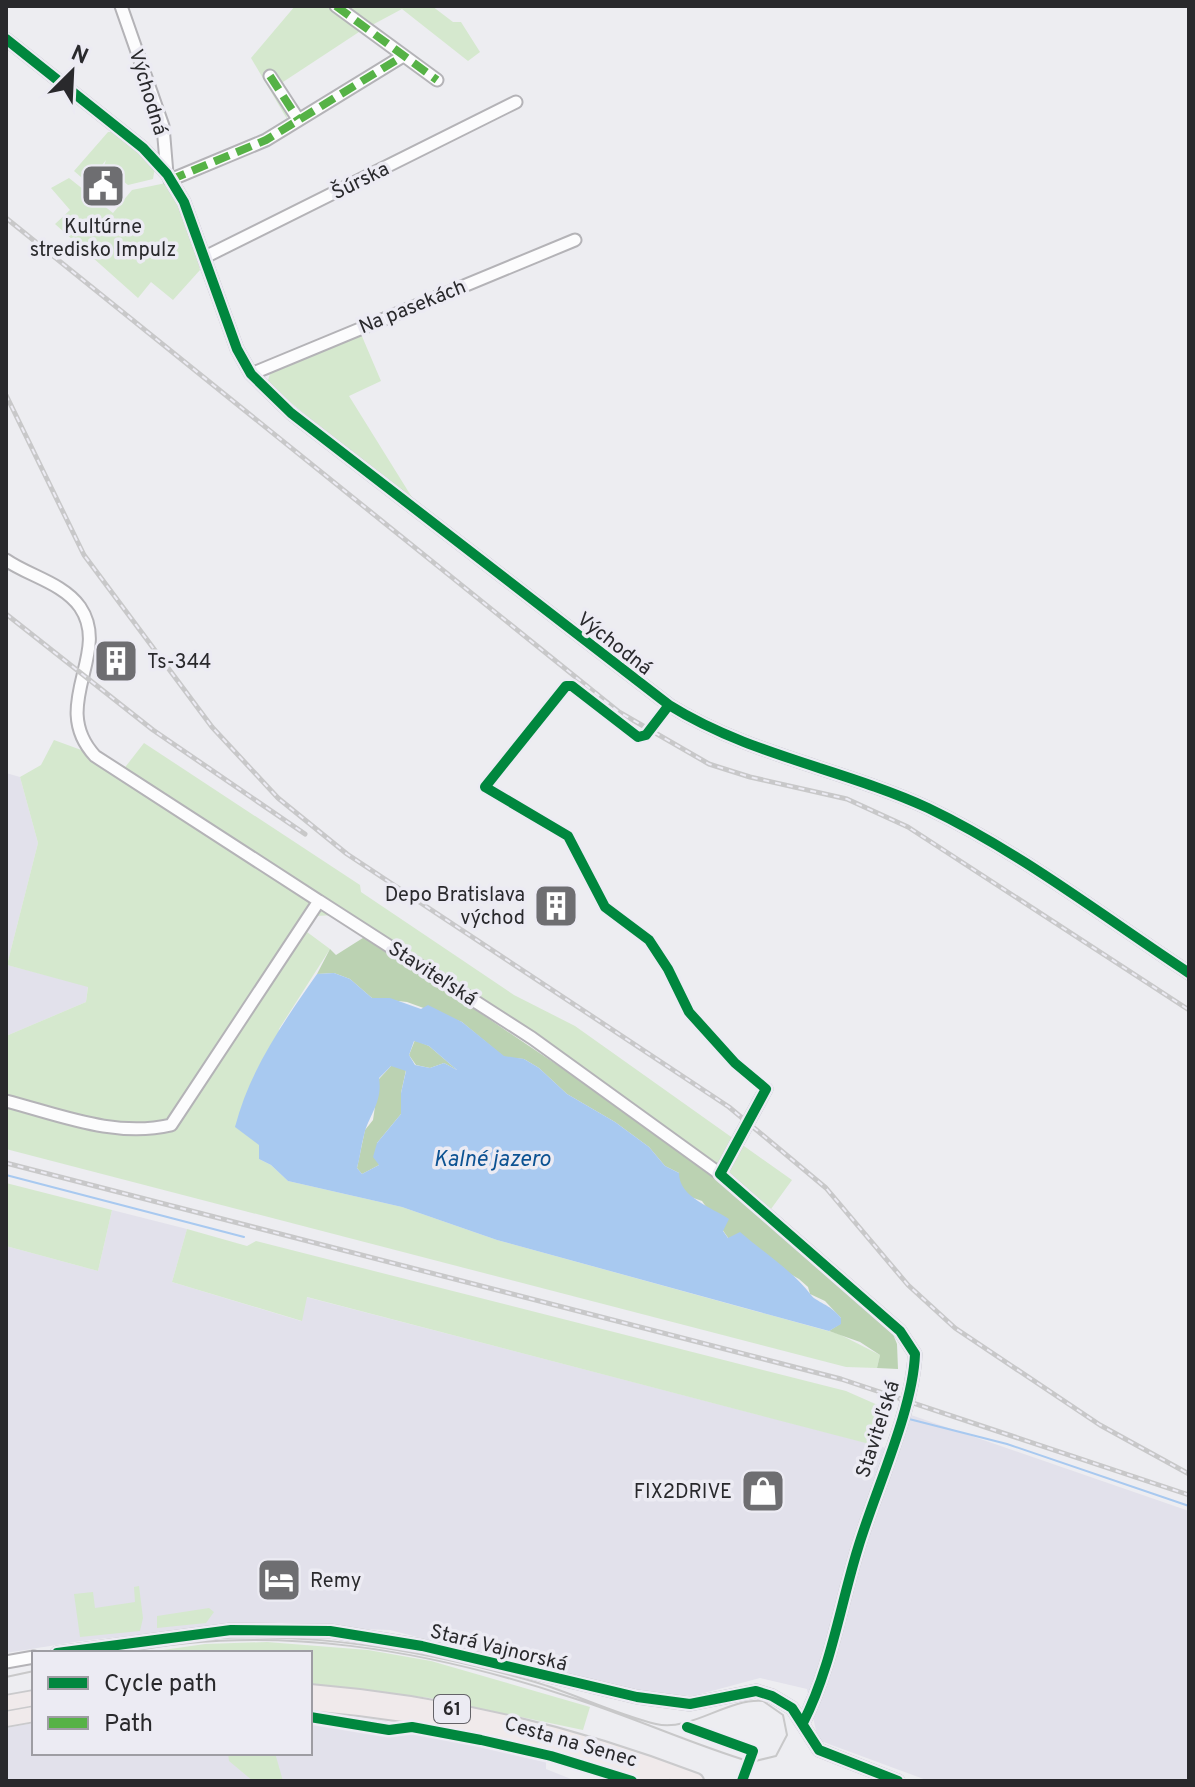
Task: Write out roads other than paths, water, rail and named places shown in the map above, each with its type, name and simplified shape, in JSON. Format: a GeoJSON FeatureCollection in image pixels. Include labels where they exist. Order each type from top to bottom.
{"type":"FeatureCollection","features":[{"type":"Feature","properties":{"kind":"main road","name":"Cesta na Senec"},"geometry":{"type":"LineString","coordinates":[[312,1692],[449,1708],[554,1734],[692,1779]]}},
{"type":"Feature","properties":{"kind":"main road"},"geometry":{"type":"LineString","coordinates":[[6,1703],[32,1698]]}},
{"type":"Feature","properties":{"kind":"main road","name":"Cesta na Senec"},"geometry":{"type":"LineString","coordinates":[[312,1703],[465,1722],[551,1743],[656,1780]]}},
{"type":"Feature","properties":{"kind":"main road"},"geometry":{"type":"LineString","coordinates":[[6,1719],[32,1714]]}},
{"type":"Feature","properties":{"kind":"street","name":"Východná"},"geometry":{"type":"LineString","coordinates":[[121,6],[163,126],[169,177],[184,202],[230,331],[251,374],[302,422],[669,705],[734,739],[871,784],[955,822],[1001,848],[1189,973]]}},
{"type":"Feature","properties":{"kind":"street"},"geometry":{"type":"LineString","coordinates":[[336,6],[437,80]]}},
{"type":"Feature","properties":{"kind":"street"},"geometry":{"type":"LineString","coordinates":[[6,39],[143,148],[169,177],[266,140],[403,56]]}},
{"type":"Feature","properties":{"kind":"street"},"geometry":{"type":"LineString","coordinates":[[270,76],[298,119]]}},
{"type":"Feature","properties":{"kind":"street","name":"Šúrska"},"geometry":{"type":"LineString","coordinates":[[205,257],[516,102]]}},
{"type":"Feature","properties":{"kind":"street","name":"Na pasekách"},"geometry":{"type":"LineString","coordinates":[[251,374],[363,325],[575,240]]}},
{"type":"Feature","properties":{"kind":"street","name":"Staviteľská"},"geometry":{"type":"LineString","coordinates":[[6,560],[71,598],[87,623],[87,654],[76,699],[76,718],[85,745],[95,756],[532,1038],[720,1174],[900,1331],[915,1354],[907,1399],[858,1548],[821,1683],[803,1723]]}},
{"type":"Feature","properties":{"kind":"street"},"geometry":{"type":"LineString","coordinates":[[6,1101],[114,1129],[144,1131],[171,1125],[319,901]]}},
{"type":"Feature","properties":{"kind":"street"},"geometry":{"type":"LineString","coordinates":[[720,1174],[766,1089]]}},
{"type":"Feature","properties":{"kind":"street","name":"Stará Vajnorská"},"geometry":{"type":"LineString","coordinates":[[72,1651],[231,1630],[330,1631],[422,1646],[637,1697],[690,1704],[748,1692],[765,1693],[785,1703],[803,1723],[809,1740],[819,1750],[898,1781]]}},
{"type":"Feature","properties":{"kind":"street"},"geometry":{"type":"LineString","coordinates":[[6,1662],[32,1657]]}},
{"type":"Feature","properties":{"kind":"street"},"geometry":{"type":"LineString","coordinates":[[636,1759],[656,1780]]}},
{"type":"Feature","properties":{"kind":"street","name":"Cesta na Senec"},"geometry":{"type":"LineString","coordinates":[[656,1780],[692,1779]]}},
{"type":"Feature","properties":{"kind":"water","name":"Kalné jazero"},"geometry":{"type":"Polygon","coordinates":[[[334,973],[350,979],[372,998],[390,998],[421,1009],[428,1005],[462,1022],[504,1056],[524,1059],[539,1068],[567,1094],[615,1122],[649,1147],[665,1166],[679,1173],[684,1189],[690,1195],[729,1219],[723,1231],[728,1238],[740,1232],[787,1270],[813,1297],[837,1313],[841,1324],[829,1331],[497,1240],[402,1207],[288,1181],[271,1165],[259,1159],[259,1145],[235,1127],[259,1066],[317,974],[334,973]],[[414,1041],[409,1055],[415,1065],[430,1068],[444,1063],[457,1070],[429,1046],[414,1041]],[[391,1066],[379,1078],[377,1101],[364,1135],[357,1168],[362,1174],[379,1165],[373,1157],[377,1143],[401,1114],[401,1093],[406,1071],[391,1066]]]}},
{"type":"Feature","properties":{"kind":"waterway"},"geometry":{"type":"LineString","coordinates":[[6,1175],[244,1237]]}},
{"type":"Feature","properties":{"kind":"waterway"},"geometry":{"type":"LineString","coordinates":[[909,1419],[1007,1444],[1189,1506]]}},
{"type":"Feature","properties":{"kind":"tram line"},"geometry":{"type":"LineString","coordinates":[[113,1651],[212,1638],[266,1637],[374,1646],[535,1682],[656,1724],[682,1723],[736,1704],[763,1701],[783,1715],[787,1735],[776,1756],[751,1762],[595,1705],[518,1681],[407,1654],[350,1646],[236,1640],[135,1651]]}},
{"type":"Feature","properties":{"kind":"tram line"},"geometry":{"type":"LineString","coordinates":[[6,1677],[32,1671]]}},
{"type":"Feature","properties":{"kind":"railway"},"geometry":{"type":"LineString","coordinates":[[6,218],[619,712],[709,764],[750,777],[847,799],[908,827],[1189,1010]]}},
{"type":"Feature","properties":{"kind":"railway"},"geometry":{"type":"LineString","coordinates":[[6,395],[84,555],[212,727],[278,798],[347,854],[729,1107],[826,1188],[908,1285],[955,1328],[1100,1425],[1189,1474]]}},
{"type":"Feature","properties":{"kind":"railway"},"geometry":{"type":"LineString","coordinates":[[6,614],[153,730],[305,834]]}},
{"type":"Feature","properties":{"kind":"railway"},"geometry":{"type":"LineString","coordinates":[[6,1163],[841,1379],[1189,1495]]}},
{"type":"Feature","properties":{"kind":"place","name":"Kultúrne stredisko Impulz"},"geometry":{"type":"Point","coordinates":[103,186]}},
{"type":"Feature","properties":{"kind":"place","name":"Ts-344"},"geometry":{"type":"Point","coordinates":[116,661]}},
{"type":"Feature","properties":{"kind":"place","name":"Depo Bratislava východ"},"geometry":{"type":"Point","coordinates":[556,906]}},
{"type":"Feature","properties":{"kind":"place","name":"FIX2DRIVE"},"geometry":{"type":"Point","coordinates":[763,1491]}},
{"type":"Feature","properties":{"kind":"place","name":"Remy"},"geometry":{"type":"Point","coordinates":[279,1580]}}]}
